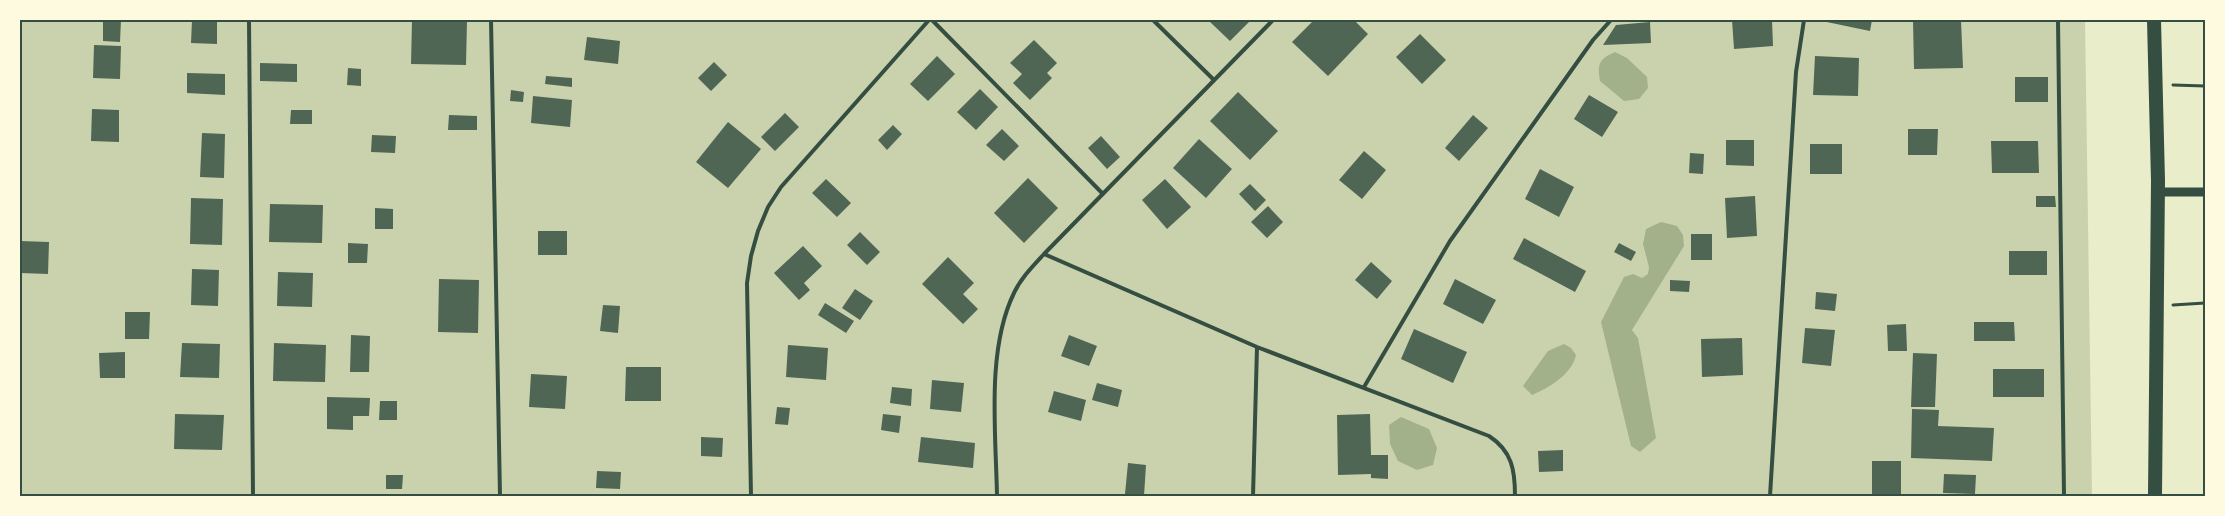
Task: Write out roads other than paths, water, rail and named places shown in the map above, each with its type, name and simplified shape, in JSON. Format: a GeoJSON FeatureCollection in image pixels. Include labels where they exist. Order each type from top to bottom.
{"type":"FeatureCollection","features":[{"type":"Feature","properties":{"kind":"highway"},"geometry":{"type":"LineString","coordinates":[[2154,20],[2158,192],[2155,496]]}},
{"type":"Feature","properties":{"kind":"street"},"geometry":{"type":"LineString","coordinates":[[2158,192],[2205,192]]}},
{"type":"Feature","properties":{"kind":"lane"},"geometry":{"type":"LineString","coordinates":[[249,20],[253,496]]}},
{"type":"Feature","properties":{"kind":"lane"},"geometry":{"type":"LineString","coordinates":[[490,20],[500,496]]}},
{"type":"Feature","properties":{"kind":"lane"},"geometry":{"type":"LineString","coordinates":[[751,496],[747,283],[751,256],[758,231],[768,207],[789,176],[930,20],[1103,194]]}},
{"type":"Feature","properties":{"kind":"lane"},"geometry":{"type":"LineString","coordinates":[[1153,20],[1214,80]]}},
{"type":"Feature","properties":{"kind":"lane"},"geometry":{"type":"LineString","coordinates":[[997,496],[996,391],[1000,335],[1005,313],[1015,291],[1028,271],[1044,254],[1273,20]]}},
{"type":"Feature","properties":{"kind":"lane"},"geometry":{"type":"LineString","coordinates":[[1364,387],[1450,241],[1593,40],[1611,20]]}},
{"type":"Feature","properties":{"kind":"lane"},"geometry":{"type":"LineString","coordinates":[[1770,496],[1796,72],[1804,20]]}},
{"type":"Feature","properties":{"kind":"lane"},"geometry":{"type":"LineString","coordinates":[[2058,20],[2064,496]]}},
{"type":"Feature","properties":{"kind":"lane"},"geometry":{"type":"LineString","coordinates":[[1044,254],[1257,347],[1480,431],[1498,442],[1510,457],[1515,479],[1515,496]]}},
{"type":"Feature","properties":{"kind":"lane"},"geometry":{"type":"LineString","coordinates":[[1253,496],[1257,347]]}}]}
